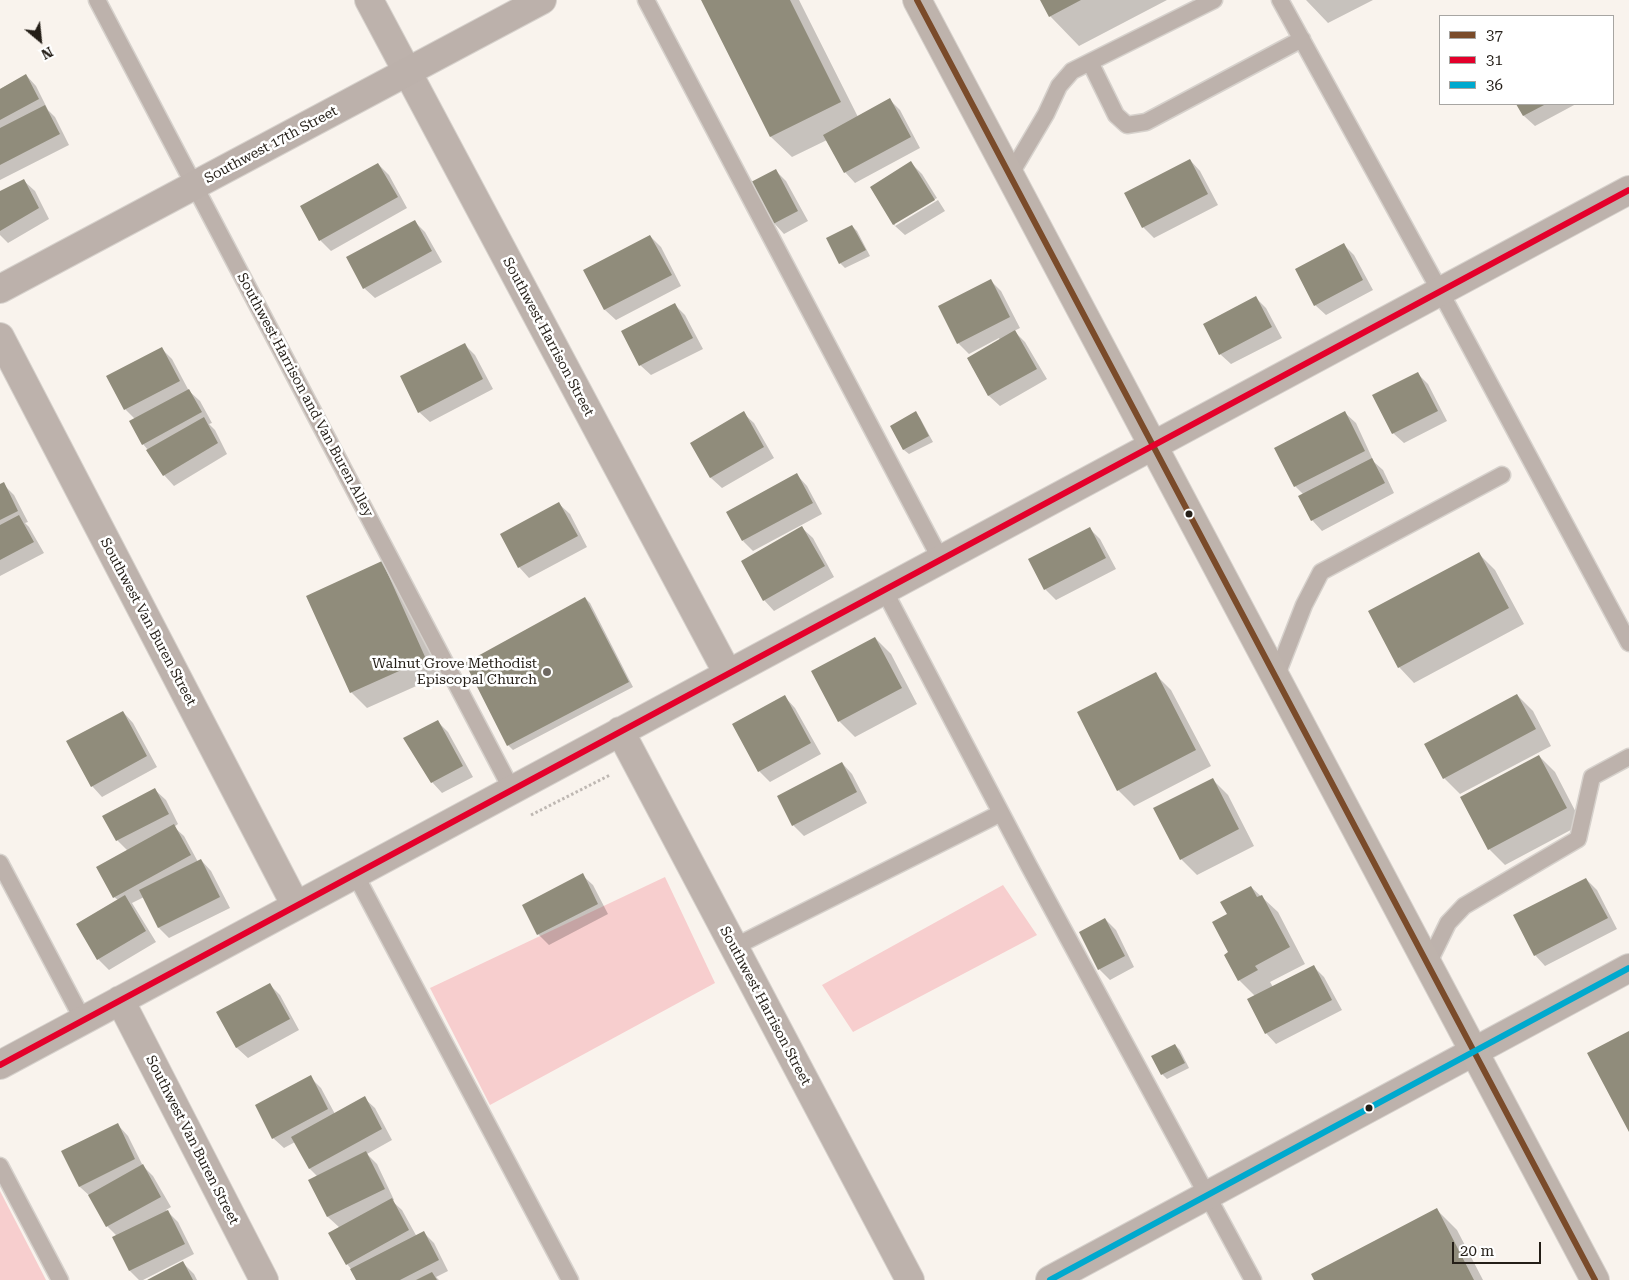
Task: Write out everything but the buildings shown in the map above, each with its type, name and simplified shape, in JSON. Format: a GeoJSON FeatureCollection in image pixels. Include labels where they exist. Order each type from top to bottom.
{"type":"FeatureCollection","features":[{"type":"Feature","properties":{"kind":"main road","name":"Southwest 17th Street"},"geometry":{"type":"LineString","coordinates":[[0,289],[542,0]]}},
{"type":"Feature","properties":{"kind":"main road"},"geometry":{"type":"LineString","coordinates":[[917,0],[1595,1280]]}},
{"type":"Feature","properties":{"kind":"street","name":"Southwest Harrison Street"},"geometry":{"type":"LineString","coordinates":[[369,0],[728,674]]}},
{"type":"Feature","properties":{"kind":"street"},"geometry":{"type":"LineString","coordinates":[[0,1065],[1629,190]]}},
{"type":"Feature","properties":{"kind":"street","name":"Southwest Van Buren Street"},"geometry":{"type":"LineString","coordinates":[[0,337],[296,906]]}},
{"type":"Feature","properties":{"kind":"street","name":"Southwest Harrison Street"},"geometry":{"type":"LineString","coordinates":[[620,731],[910,1280]]}},
{"type":"Feature","properties":{"kind":"street"},"geometry":{"type":"LineString","coordinates":[[1050,1280],[1629,968]]}},
{"type":"Feature","properties":{"kind":"street","name":"Southwest Van Buren Street"},"geometry":{"type":"LineString","coordinates":[[120,1000],[264,1280]]}},
{"type":"Feature","properties":{"kind":"lane","name":"Southwest Harrison and Van Buren Alley"},"geometry":{"type":"LineString","coordinates":[[97,0],[512,790]]}},
{"type":"Feature","properties":{"kind":"lane"},"geometry":{"type":"LineString","coordinates":[[646,0],[941,560]]}},
{"type":"Feature","properties":{"kind":"lane"},"geometry":{"type":"LineString","coordinates":[[1010,175],[1046,114],[1059,86],[1072,71],[1214,0]]}},
{"type":"Feature","properties":{"kind":"lane"},"geometry":{"type":"LineString","coordinates":[[1280,0],[1629,643]]}},
{"type":"Feature","properties":{"kind":"lane"},"geometry":{"type":"LineString","coordinates":[[1090,62],[1116,115],[1127,125],[1146,122],[1302,39]]}},
{"type":"Feature","properties":{"kind":"lane"},"geometry":{"type":"LineString","coordinates":[[1276,677],[1304,604],[1321,572],[1502,475]]}},
{"type":"Feature","properties":{"kind":"lane"},"geometry":{"type":"LineString","coordinates":[[884,590],[1001,813],[1253,1280]]}},
{"type":"Feature","properties":{"kind":"lane"},"geometry":{"type":"LineString","coordinates":[[1428,964],[1448,923],[1464,906],[1578,839],[1592,777],[1629,757]]}},
{"type":"Feature","properties":{"kind":"lane"},"geometry":{"type":"LineString","coordinates":[[734,947],[1001,813]]}},
{"type":"Feature","properties":{"kind":"lane"},"geometry":{"type":"LineString","coordinates":[[0,863],[83,1020]]}},
{"type":"Feature","properties":{"kind":"lane"},"geometry":{"type":"LineString","coordinates":[[355,874],[570,1280]]}},
{"type":"Feature","properties":{"kind":"lane"},"geometry":{"type":"LineString","coordinates":[[0,1166],[60,1280]]}},
{"type":"Feature","properties":{"kind":"shaded area"},"geometry":{"type":"Polygon","coordinates":[[[665,877],[715,983],[490,1105],[430,988],[665,877]]]}},
{"type":"Feature","properties":{"kind":"shaded area"},"geometry":{"type":"Polygon","coordinates":[[[1003,885],[1037,935],[853,1032],[822,985],[1003,885]]]}},
{"type":"Feature","properties":{"kind":"shaded area"},"geometry":{"type":"Polygon","coordinates":[[[0,1191],[46,1280],[0,1280],[0,1191]]]}},
{"type":"Feature","properties":{"kind":"transit line","name":"37"},"geometry":{"type":"LineString","coordinates":[[917,0],[1595,1280]]}},
{"type":"Feature","properties":{"kind":"transit line","name":"31"},"geometry":{"type":"LineString","coordinates":[[0,1065],[1629,190]]}},
{"type":"Feature","properties":{"kind":"transit line","name":"36"},"geometry":{"type":"LineString","coordinates":[[1050,1280],[1629,968]]}},
{"type":"Feature","properties":{"kind":"place","name":"Walnut Grove Methodist Episcopal Church"},"geometry":{"type":"Point","coordinates":[547,672]}}]}
